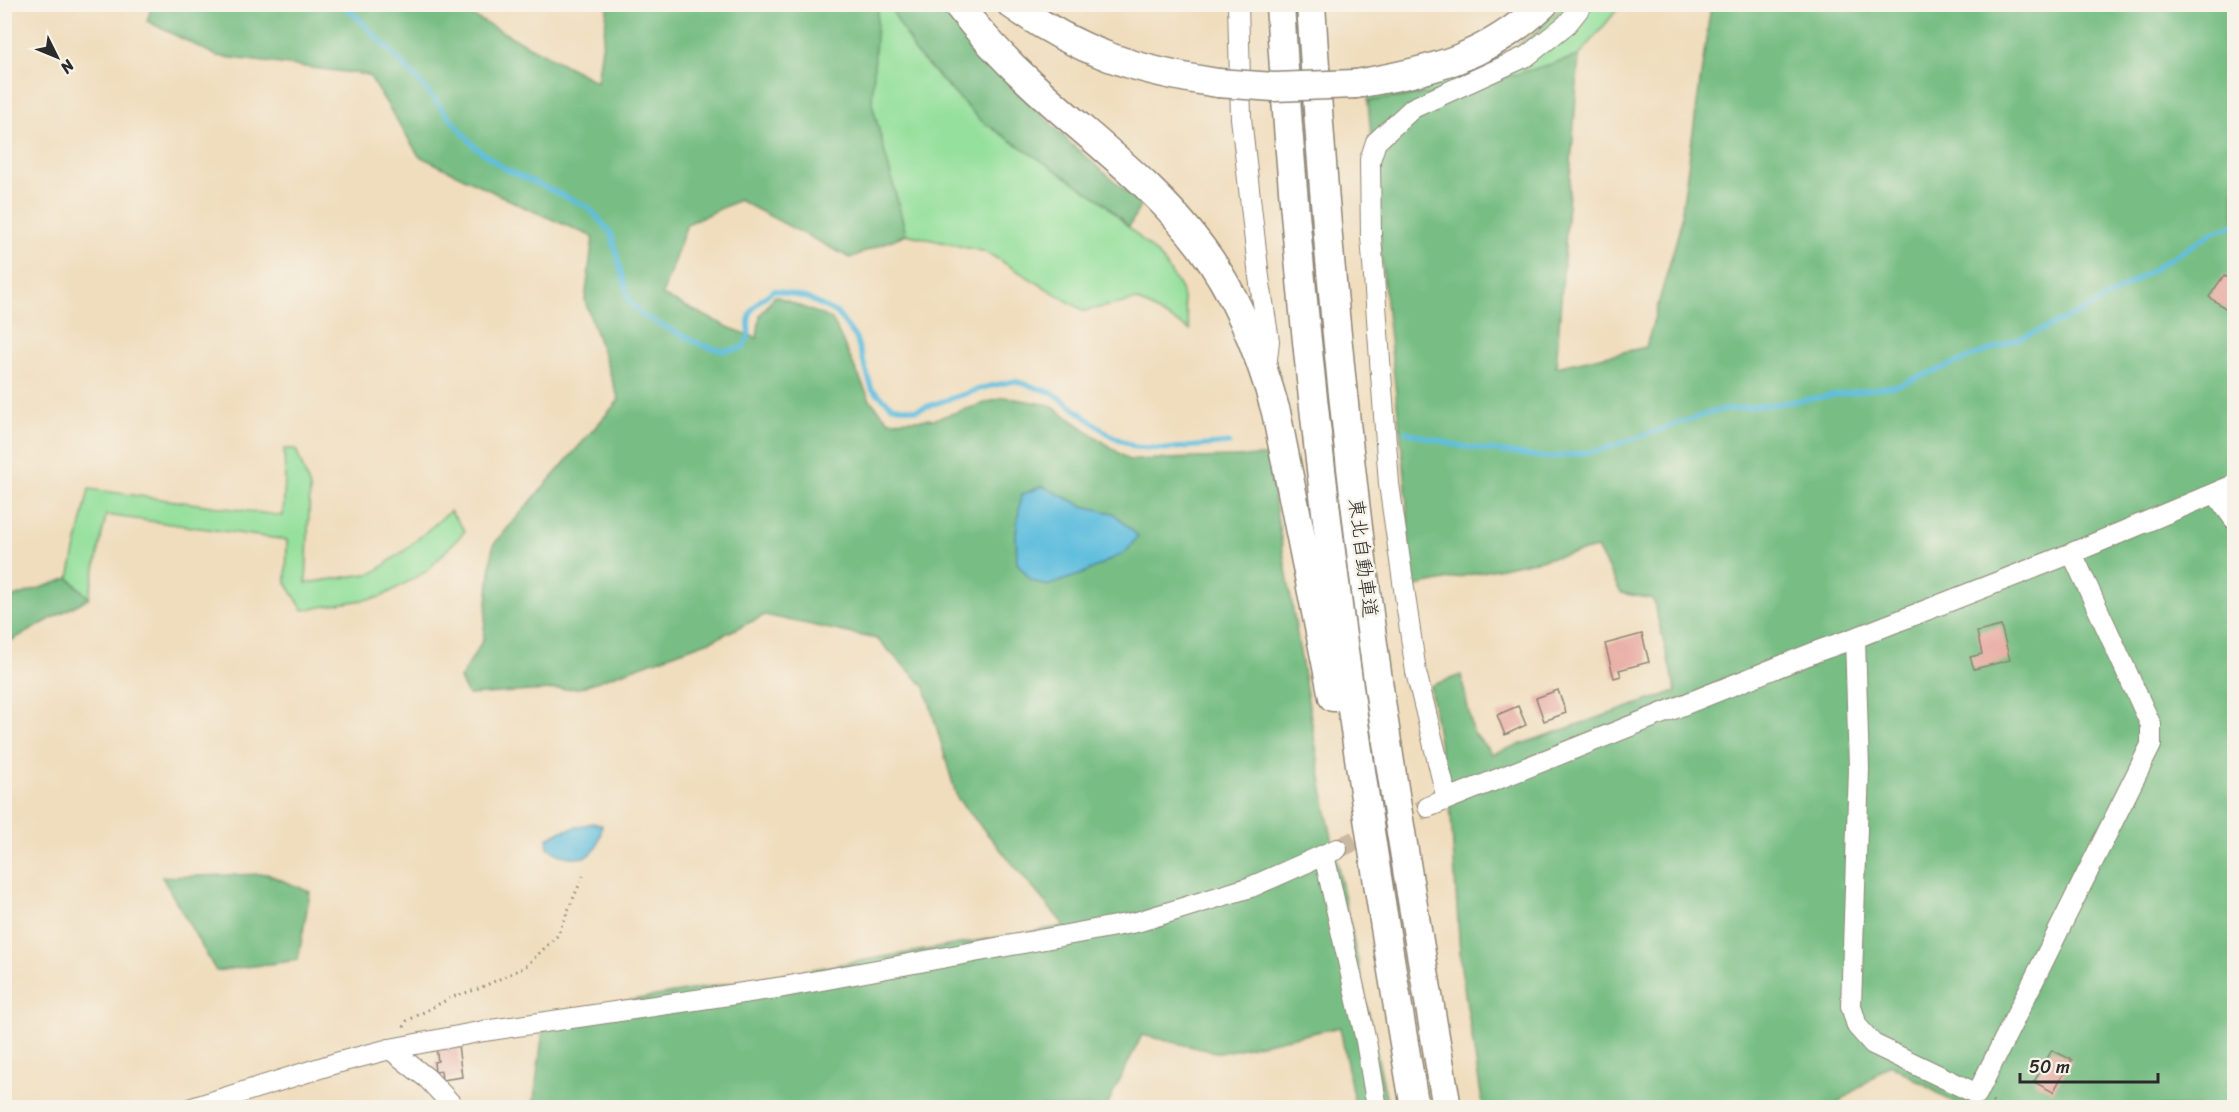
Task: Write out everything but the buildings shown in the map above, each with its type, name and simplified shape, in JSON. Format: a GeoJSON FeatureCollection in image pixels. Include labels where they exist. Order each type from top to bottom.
{"type":"FeatureCollection","features":[{"type":"Feature","properties":{"kind":"highway"},"geometry":{"type":"LineString","coordinates":[[957,4],[995,50],[1029,83],[1107,149],[1157,196],[1202,248],[1239,308],[1265,373],[1286,456],[1326,666],[1380,903]]}},
{"type":"Feature","properties":{"kind":"highway"},"geometry":{"type":"LineString","coordinates":[[1011,4],[1054,33],[1106,57],[1142,69],[1217,74],[1274,87],[1355,75],[1410,74],[1455,60],[1508,35],[1545,4]]}},
{"type":"Feature","properties":{"kind":"highway"},"geometry":{"type":"LineString","coordinates":[[1042,4],[1067,20],[1126,44],[1178,58],[1217,74]]}},
{"type":"Feature","properties":{"kind":"highway","name":"東北自動車道"},"geometry":{"type":"LineString","coordinates":[[1280,4],[1286,104],[1309,374],[1345,659],[1380,903],[1415,1107]]}},
{"type":"Feature","properties":{"kind":"highway","name":"東北自動車道"},"geometry":{"type":"LineString","coordinates":[[1311,4],[1317,106],[1341,370],[1388,748],[1447,1107]]}},
{"type":"Feature","properties":{"kind":"highway"},"geometry":{"type":"LineString","coordinates":[[1329,4],[1335,104],[1341,370]]}},
{"type":"Feature","properties":{"kind":"highway"},"geometry":{"type":"LineString","coordinates":[[1355,75],[1456,41],[1478,31],[1518,4]]}},
{"type":"Feature","properties":{"kind":"street"},"geometry":{"type":"LineString","coordinates":[[1238,4],[1241,118],[1258,277],[1269,341],[1265,373]]}},
{"type":"Feature","properties":{"kind":"street"},"geometry":{"type":"LineString","coordinates":[[1447,799],[1416,672],[1389,484],[1371,236],[1370,160],[1376,141],[1413,108],[1527,56],[1567,24],[1582,4]]}},
{"type":"Feature","properties":{"kind":"street"},"geometry":{"type":"LineString","coordinates":[[1428,807],[1818,651],[2072,554],[2235,485]]}},
{"type":"Feature","properties":{"kind":"street"},"geometry":{"type":"LineString","coordinates":[[2216,494],[2235,519]]}},
{"type":"Feature","properties":{"kind":"street"},"geometry":{"type":"LineString","coordinates":[[1856,638],[1859,769],[1851,1006],[1857,1026],[1873,1044],[1977,1094],[2151,745],[2151,725],[2072,554]]}},
{"type":"Feature","properties":{"kind":"street"},"geometry":{"type":"LineString","coordinates":[[192,1107],[390,1049],[484,1031],[784,987],[1137,922],[1251,887],[1331,852],[1377,1107]]}},
{"type":"Feature","properties":{"kind":"street"},"geometry":{"type":"LineString","coordinates":[[390,1049],[428,1079],[454,1107]]}},
{"type":"Feature","properties":{"kind":"path"},"geometry":{"type":"LineString","coordinates":[[390,1049],[407,1021],[452,997],[478,989],[525,967],[557,936],[583,876]]}},
{"type":"Feature","properties":{"kind":"green space"},"geometry":{"type":"Polygon","coordinates":[[[152,5],[456,5],[459,9],[597,82],[608,5],[878,5],[872,103],[906,234],[850,258],[739,200],[687,224],[662,295],[730,328],[757,338],[760,315],[775,296],[832,319],[870,400],[889,421],[935,419],[1004,397],[1050,405],[1129,460],[1267,456],[1328,819],[1388,1107],[1355,1107],[1340,1027],[1220,1053],[1142,1035],[1106,1107],[533,1107],[545,1015],[1065,926],[957,798],[925,687],[877,639],[765,615],[715,639],[579,688],[468,695],[460,679],[483,640],[493,545],[619,400],[585,301],[593,237],[526,208],[419,156],[369,75],[217,56],[147,21],[152,5]]]}},
{"type":"Feature","properties":{"kind":"green space"},"geometry":{"type":"Polygon","coordinates":[[[878,5],[889,5],[916,53],[980,120],[1102,201],[1162,259],[1181,289],[1190,330],[1137,300],[1084,311],[986,252],[906,234],[870,97],[878,5]]]}},
{"type":"Feature","properties":{"kind":"green space"},"geometry":{"type":"Polygon","coordinates":[[[889,5],[941,5],[983,56],[1071,144],[1141,204],[1129,227],[1102,201],[980,120],[916,53],[889,5]]]}},
{"type":"Feature","properties":{"kind":"green space"},"geometry":{"type":"Polygon","coordinates":[[[1564,5],[1621,5],[1579,56],[1462,90],[1368,101],[1369,93],[1428,84],[1480,69],[1536,33],[1564,5]]]}},
{"type":"Feature","properties":{"kind":"green space"},"geometry":{"type":"Polygon","coordinates":[[[1711,5],[2234,5],[2234,1107],[1961,1107],[1890,1064],[1833,1107],[1483,1107],[1461,968],[1451,816],[1430,686],[1461,675],[1473,732],[1492,754],[1676,691],[1653,599],[1621,593],[1597,548],[1411,587],[1406,486],[1384,284],[1368,101],[1462,90],[1579,56],[1556,367],[1646,347],[1679,231],[1711,5]]]}},
{"type":"Feature","properties":{"kind":"green space"},"geometry":{"type":"Polygon","coordinates":[[[284,449],[296,449],[310,488],[306,583],[373,573],[405,550],[450,511],[465,531],[427,571],[381,597],[303,610],[286,583],[287,540],[106,515],[89,598],[69,578],[89,489],[283,516],[284,449]]]}},
{"type":"Feature","properties":{"kind":"green space"},"geometry":{"type":"Polygon","coordinates":[[[69,578],[89,598],[5,644],[5,600],[69,578]]]}},
{"type":"Feature","properties":{"kind":"green space"},"geometry":{"type":"Polygon","coordinates":[[[267,874],[310,892],[298,960],[216,971],[162,877],[267,874]]]}},
{"type":"Feature","properties":{"kind":"water"},"geometry":{"type":"Polygon","coordinates":[[[1042,486],[1083,506],[1113,513],[1138,536],[1126,552],[1082,574],[1047,586],[1031,580],[1017,563],[1016,533],[1021,495],[1042,486]]]}},
{"type":"Feature","properties":{"kind":"water"},"geometry":{"type":"Polygon","coordinates":[[[592,823],[602,825],[599,840],[594,851],[585,857],[558,854],[548,847],[547,839],[559,832],[592,823]]]}},
{"type":"Feature","properties":{"kind":"waterway"},"geometry":{"type":"LineString","coordinates":[[341,4],[357,17],[415,77],[474,146],[503,168],[588,207],[611,233],[629,300],[641,315],[702,345],[723,351],[742,348],[748,337],[749,320],[754,307],[774,290],[807,298],[837,313],[856,338],[872,389],[892,406],[916,410],[986,387],[1015,381],[1053,393],[1110,435],[1135,447],[1165,449],[1229,443]]}},
{"type":"Feature","properties":{"kind":"waterway"},"geometry":{"type":"LineString","coordinates":[[1406,432],[1460,446],[1548,458],[1597,451],[1715,411],[1899,385],[2046,328],[2095,305],[2212,233],[2234,225]]}},
{"type":"Feature","properties":{"kind":"tunnel"},"geometry":{"type":"LineString","coordinates":[[1337,849],[1428,807]]}}]}
